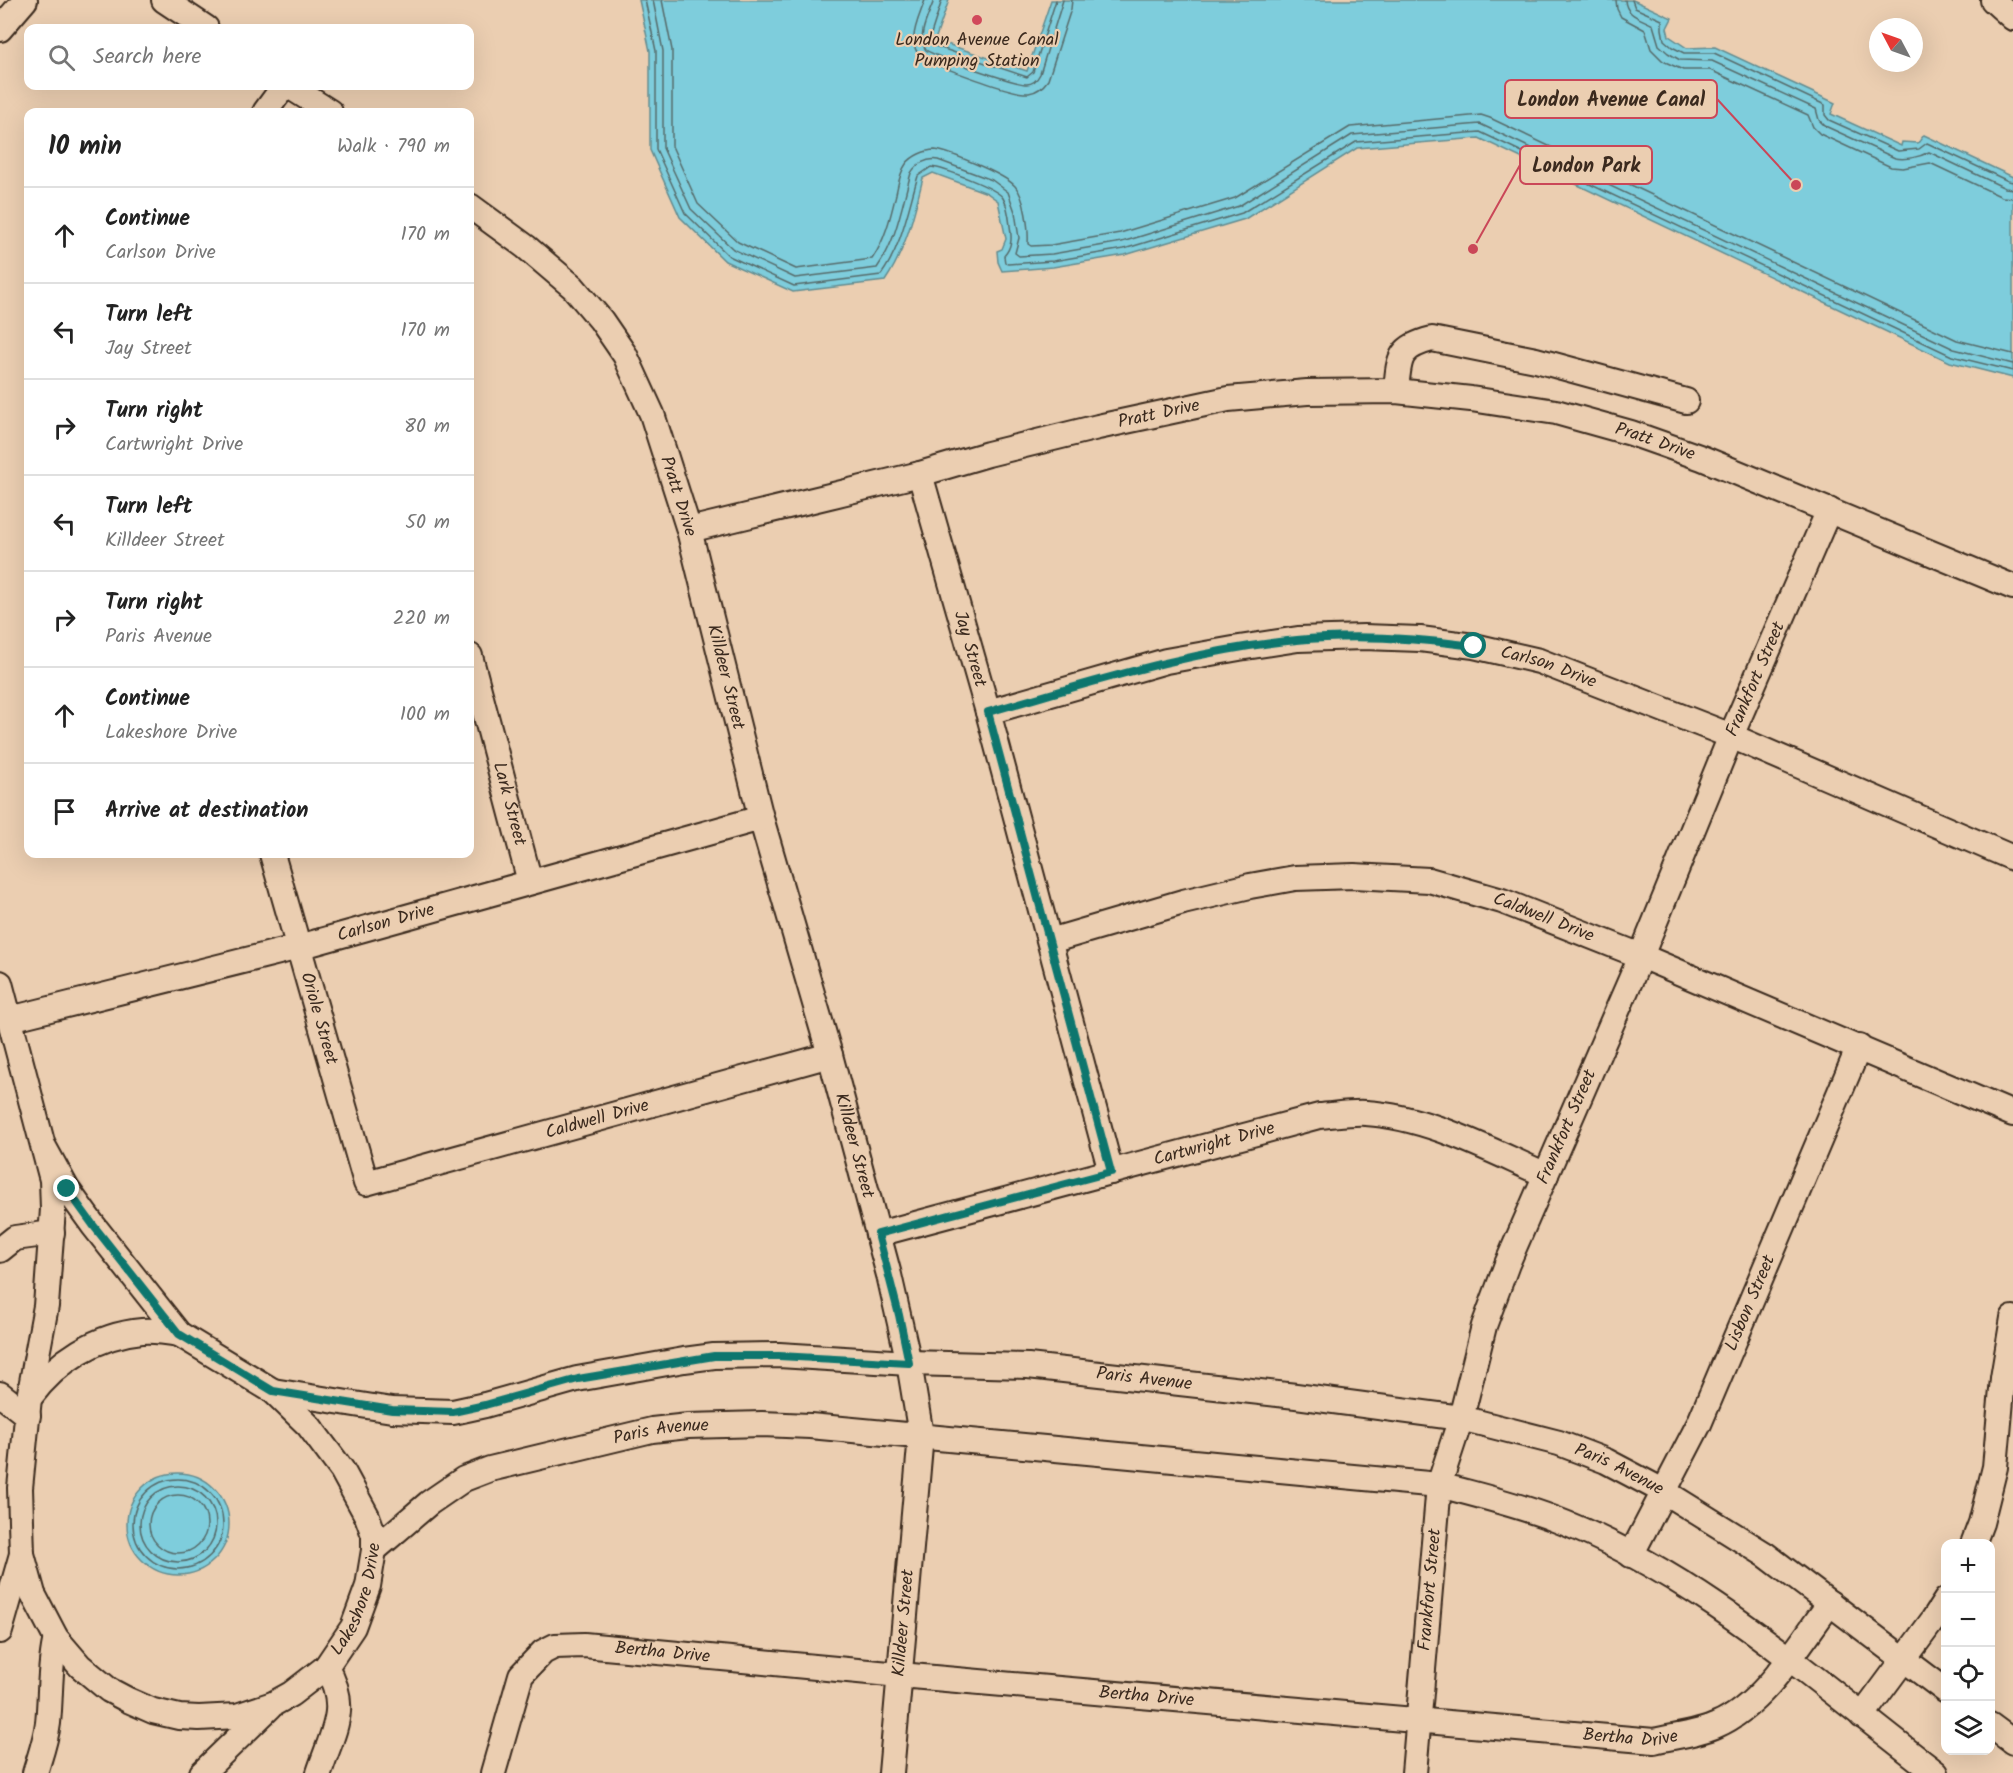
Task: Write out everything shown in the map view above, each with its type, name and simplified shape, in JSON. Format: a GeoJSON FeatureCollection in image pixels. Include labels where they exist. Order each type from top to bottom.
{"type":"FeatureCollection","features":[{"type":"Feature","properties":{"kind":"street"},"geometry":{"type":"LineString","coordinates":[[0,29],[25,0]]}},
{"type":"Feature","properties":{"kind":"street"},"geometry":{"type":"LineString","coordinates":[[164,0],[200,24]]}},
{"type":"Feature","properties":{"kind":"street"},"geometry":{"type":"LineString","coordinates":[[1993,0],[2013,18]]}},
{"type":"Feature","properties":{"kind":"street"},"geometry":{"type":"LineString","coordinates":[[267,108],[281,90]]}},
{"type":"Feature","properties":{"kind":"street"},"geometry":{"type":"LineString","coordinates":[[295,90],[324,108]]}},
{"type":"Feature","properties":{"kind":"street","name":"Pratt Drive"},"geometry":{"type":"LineString","coordinates":[[474,217],[526,247],[573,287],[602,320],[625,355],[652,414],[689,530],[920,474],[1098,426],[1228,399],[1307,392],[1396,391],[1471,399],[1556,412],[1631,433],[1702,458],[2013,587]]}},
{"type":"Feature","properties":{"kind":"street"},"geometry":{"type":"LineString","coordinates":[[1396,391],[1398,366],[1405,350],[1416,343],[1432,339],[1536,360],[1686,401]]}},
{"type":"Feature","properties":{"kind":"street","name":"Jay Street"},"geometry":{"type":"LineString","coordinates":[[920,474],[988,712],[1111,1172]]}},
{"type":"Feature","properties":{"kind":"street","name":"Frankfort Street"},"geometry":{"type":"LineString","coordinates":[[1414,1773],[1439,1485],[1461,1418],[1484,1326],[1507,1264],[1641,956],[1731,736],[1830,510]]}},
{"type":"Feature","properties":{"kind":"street","name":"Killdeer Street"},"geometry":{"type":"LineString","coordinates":[[689,530],[761,818],[830,1055],[899,1315],[921,1435],[891,1773]]}},
{"type":"Feature","properties":{"kind":"street","name":"Carlson Drive"},"geometry":{"type":"LineString","coordinates":[[988,712],[1166,661],[1298,639],[1364,637],[1420,639],[1474,646],[1539,661],[1731,736],[2013,858]]}},
{"type":"Feature","properties":{"kind":"street","name":"Lark Street"},"geometry":{"type":"LineString","coordinates":[[474,671],[530,882]]}},
{"type":"Feature","properties":{"kind":"street","name":"Carlson Drive"},"geometry":{"type":"LineString","coordinates":[[10,1019],[299,947],[761,818]]}},
{"type":"Feature","properties":{"kind":"street","name":"Oriole Street"},"geometry":{"type":"LineString","coordinates":[[273,858],[366,1183]]}},
{"type":"Feature","properties":{"kind":"street","name":"Caldwell Drive"},"geometry":{"type":"LineString","coordinates":[[1050,941],[1133,916],[1250,886],[1295,878],[1354,876],[1429,880],[1502,902],[1641,956],[2013,1114]]}},
{"type":"Feature","properties":{"kind":"street","name":"Lakeshore Drive"},"geometry":{"type":"LineString","coordinates":[[0,983],[52,1180],[52,1233],[45,1306],[29,1407],[20,1488],[22,1554],[33,1594],[56,1638],[80,1666],[96,1680],[128,1700],[178,1717],[237,1716],[273,1704],[291,1694],[326,1667],[345,1640],[368,1586],[374,1535],[367,1516],[342,1470],[309,1426],[273,1391],[179,1334],[67,1189],[44,1147]]}},
{"type":"Feature","properties":{"kind":"street","name":"Lisbon Street"},"geometry":{"type":"LineString","coordinates":[[1631,1555],[1699,1424],[1859,1047]]}},
{"type":"Feature","properties":{"kind":"street","name":"Caldwell Drive"},"geometry":{"type":"LineString","coordinates":[[366,1183],[830,1055]]}},
{"type":"Feature","properties":{"kind":"street","name":"Cartwright Drive"},"geometry":{"type":"LineString","coordinates":[[878,1234],[1319,1116],[1365,1113],[1410,1120],[1448,1133],[1546,1175]]}},
{"type":"Feature","properties":{"kind":"street"},"geometry":{"type":"LineString","coordinates":[[0,1250],[15,1238],[52,1233]]}},
{"type":"Feature","properties":{"kind":"street"},"geometry":{"type":"LineString","coordinates":[[1975,1539],[1995,1467],[2003,1378],[2013,1318]]}},
{"type":"Feature","properties":{"kind":"street","name":"Lakeshore Drive"},"geometry":{"type":"LineString","coordinates":[[29,1407],[40,1384],[84,1349],[104,1340],[143,1331],[179,1334]]}},
{"type":"Feature","properties":{"kind":"street","name":"Paris Avenue"},"geometry":{"type":"LineString","coordinates":[[273,1391],[392,1410],[453,1412],[578,1379],[714,1356],[779,1356],[1028,1366],[1296,1396],[1461,1418],[1559,1443],[1606,1461],[1664,1491],[1766,1556],[1941,1687]]}},
{"type":"Feature","properties":{"kind":"street"},"geometry":{"type":"LineString","coordinates":[[0,1394],[29,1407]]}},
{"type":"Feature","properties":{"kind":"street","name":"Paris Avenue"},"geometry":{"type":"LineString","coordinates":[[374,1550],[429,1503],[464,1479],[490,1469],[652,1430],[688,1426],[762,1424],[810,1426],[1439,1485],[1553,1518],[1631,1555],[1689,1588],[1788,1659],[1936,1773]]}},
{"type":"Feature","properties":{"kind":"street"},"geometry":{"type":"LineString","coordinates":[[0,1631],[22,1554]]}},
{"type":"Feature","properties":{"kind":"street","name":"Bertha Drive"},"geometry":{"type":"LineString","coordinates":[[493,1773],[521,1676],[543,1652],[555,1646],[584,1645],[1654,1741],[1717,1725],[1744,1708],[1766,1687],[1830,1603]]}},
{"type":"Feature","properties":{"kind":"street"},"geometry":{"type":"LineString","coordinates":[[1862,1716],[1905,1660],[1941,1607]]}},
{"type":"Feature","properties":{"kind":"street"},"geometry":{"type":"LineString","coordinates":[[35,1773],[48,1724],[51,1662],[56,1638]]}},
{"type":"Feature","properties":{"kind":"street"},"geometry":{"type":"LineString","coordinates":[[319,1773],[339,1706],[335,1682],[326,1667]]}},
{"type":"Feature","properties":{"kind":"street","name":"Lakeshore Drive"},"geometry":{"type":"LineString","coordinates":[[202,1773],[273,1704]]}},
{"type":"Feature","properties":{"kind":"street"},"geometry":{"type":"LineString","coordinates":[[1995,1729],[2013,1742]]}},
{"type":"Feature","properties":{"kind":"water"},"geometry":{"type":"Polygon","coordinates":[[[639,0],[949,0],[935,40],[1027,71],[1051,0],[1633,0],[1672,18],[1667,28],[1669,36],[1687,48],[1715,47],[1835,103],[1831,114],[1901,146],[1902,142],[1918,143],[1924,135],[2013,177],[2013,378],[1950,362],[1479,138],[1357,148],[1245,219],[1125,255],[1053,267],[1002,271],[997,251],[1002,249],[1006,239],[998,201],[987,193],[933,173],[923,178],[904,244],[885,281],[793,292],[725,261],[680,217],[650,150],[650,51],[639,0]]]}},
{"type":"Feature","properties":{"kind":"water"},"geometry":{"type":"Polygon","coordinates":[[[178,1473],[207,1481],[221,1495],[229,1524],[221,1553],[207,1567],[178,1575],[149,1567],[135,1553],[127,1524],[135,1495],[149,1481],[178,1473]]]}},
{"type":"Feature","properties":{"kind":"place","name":"London Avenue Canal Pumping Station"},"geometry":{"type":"Point","coordinates":[977,20]}},
{"type":"Feature","properties":{"kind":"place","name":"London Avenue Canal"},"geometry":{"type":"Point","coordinates":[1796,185]}},
{"type":"Feature","properties":{"kind":"place","name":"London Park"},"geometry":{"type":"Point","coordinates":[1473,249]}},
{"type":"Feature","properties":{"kind":"route"},"geometry":{"type":"LineString","coordinates":[[67,1189],[179,1334],[273,1391],[392,1410],[453,1412],[578,1379],[714,1356],[779,1356],[909,1363],[878,1234],[1111,1172],[988,712],[1166,661],[1298,639],[1364,637],[1420,639],[1474,646]]}}]}
